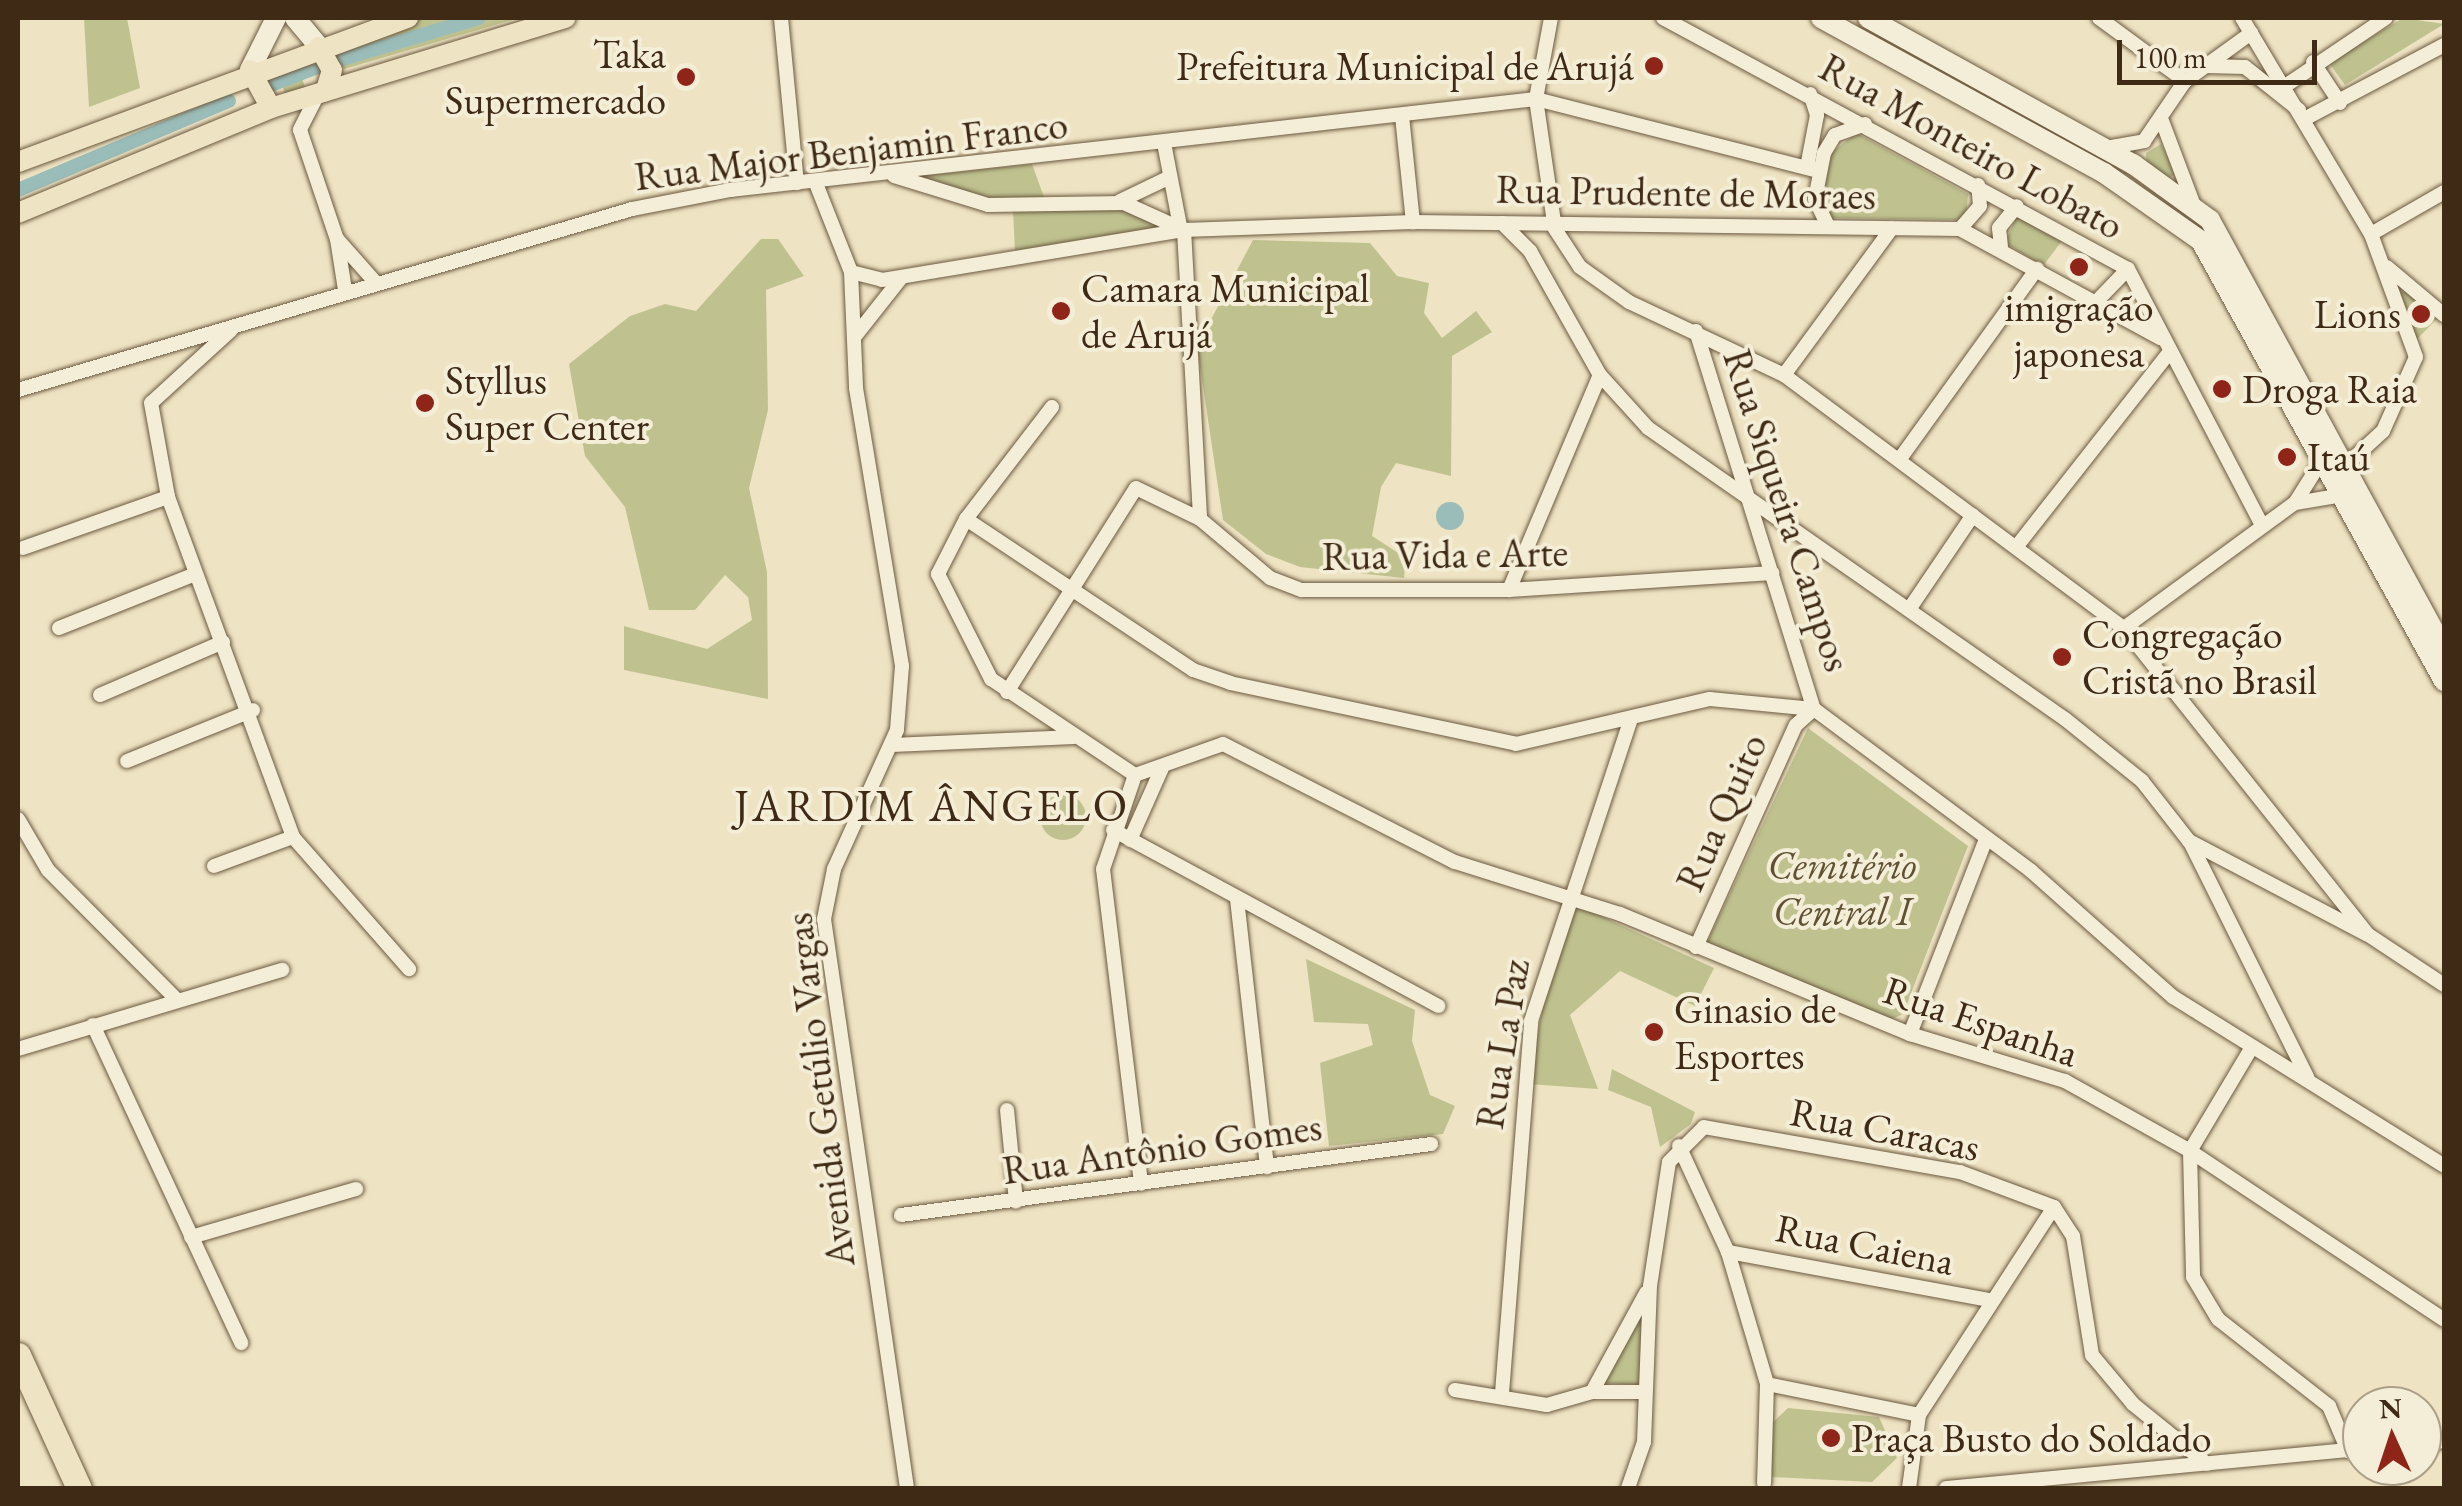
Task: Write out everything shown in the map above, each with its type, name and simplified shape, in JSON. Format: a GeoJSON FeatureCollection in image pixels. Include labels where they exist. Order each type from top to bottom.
{"type":"FeatureCollection","features":[{"type":"Feature","properties":{"kind":"highway"},"geometry":{"type":"LineString","coordinates":[[18,1355],[79,1488]]}},
{"type":"Feature","properties":{"kind":"main road"},"geometry":{"type":"LineString","coordinates":[[250,70],[276,18]]}},
{"type":"Feature","properties":{"kind":"main road"},"geometry":{"type":"LineString","coordinates":[[295,18],[332,70],[326,90]]}},
{"type":"Feature","properties":{"kind":"main road"},"geometry":{"type":"LineString","coordinates":[[18,162],[250,70],[408,18]]}},
{"type":"Feature","properties":{"kind":"main road"},"geometry":{"type":"LineString","coordinates":[[18,214],[271,108],[566,18]]}},
{"type":"Feature","properties":{"kind":"main road"},"geometry":{"type":"LineString","coordinates":[[1821,18],[2193,204],[2316,428],[2345,466],[2444,681]]}},
{"type":"Feature","properties":{"kind":"main road"},"geometry":{"type":"LineString","coordinates":[[1868,18],[2097,157],[2222,254]]}},
{"type":"Feature","properties":{"kind":"main road"},"geometry":{"type":"LineString","coordinates":[[250,70],[271,108]]}},
{"type":"Feature","properties":{"kind":"main road"},"geometry":{"type":"LineString","coordinates":[[2316,428],[2322,457],[2343,495],[2372,531],[2444,649]]}},
{"type":"Feature","properties":{"kind":"main road"},"geometry":{"type":"LineString","coordinates":[[18,1366],[66,1488]]}},
{"type":"Feature","properties":{"kind":"street"},"geometry":{"type":"LineString","coordinates":[[781,18],[796,184]]}},
{"type":"Feature","properties":{"kind":"street"},"geometry":{"type":"LineString","coordinates":[[1551,18],[1536,99],[1555,229],[1599,285],[1784,375],[1902,456],[1973,515],[2124,628],[2367,934]]}},
{"type":"Feature","properties":{"kind":"street","name":"Rua Monteiro Lobato"},"geometry":{"type":"LineString","coordinates":[[1663,18],[2018,206],[2128,269],[2154,308],[2160,338],[2262,525]]}},
{"type":"Feature","properties":{"kind":"street"},"geometry":{"type":"LineString","coordinates":[[2099,18],[2185,82]]}},
{"type":"Feature","properties":{"kind":"street"},"geometry":{"type":"LineString","coordinates":[[2242,18],[2263,57],[2288,84],[2308,116],[2371,234],[2386,266],[2416,367],[2378,439],[2345,466]]}},
{"type":"Feature","properties":{"kind":"street"},"geometry":{"type":"LineString","coordinates":[[2288,84],[2313,62],[2386,18]]}},
{"type":"Feature","properties":{"kind":"street"},"geometry":{"type":"LineString","coordinates":[[2097,157],[2144,141],[2162,121],[2185,82],[2252,33]]}},
{"type":"Feature","properties":{"kind":"street"},"geometry":{"type":"LineString","coordinates":[[2308,116],[2340,103],[2444,44]]}},
{"type":"Feature","properties":{"kind":"street"},"geometry":{"type":"LineString","coordinates":[[2204,66],[2245,68],[2263,57]]}},
{"type":"Feature","properties":{"kind":"street"},"geometry":{"type":"LineString","coordinates":[[2313,62],[2340,103]]}},
{"type":"Feature","properties":{"kind":"street"},"geometry":{"type":"LineString","coordinates":[[2245,68],[2308,116]]}},
{"type":"Feature","properties":{"kind":"street"},"geometry":{"type":"LineString","coordinates":[[326,90],[306,108],[300,130],[337,239],[345,290]]}},
{"type":"Feature","properties":{"kind":"street"},"geometry":{"type":"LineString","coordinates":[[1810,94],[1817,115],[1813,169],[1817,210],[1828,226]]}},
{"type":"Feature","properties":{"kind":"street"},"geometry":{"type":"LineString","coordinates":[[1536,99],[1813,169]]}},
{"type":"Feature","properties":{"kind":"street","name":"Rua Major Benjamin Franco"},"geometry":{"type":"LineString","coordinates":[[18,390],[232,330],[345,290],[668,200],[1536,99]]}},
{"type":"Feature","properties":{"kind":"street"},"geometry":{"type":"LineString","coordinates":[[271,108],[300,130]]}},
{"type":"Feature","properties":{"kind":"street"},"geometry":{"type":"LineString","coordinates":[[1402,116],[1413,222]]}},
{"type":"Feature","properties":{"kind":"street"},"geometry":{"type":"LineString","coordinates":[[2162,121],[2193,204]]}},
{"type":"Feature","properties":{"kind":"street"},"geometry":{"type":"LineString","coordinates":[[1813,169],[1835,135],[1864,124]]}},
{"type":"Feature","properties":{"kind":"street"},"geometry":{"type":"LineString","coordinates":[[1164,143],[1168,178],[1184,230],[1200,519]]}},
{"type":"Feature","properties":{"kind":"street"},"geometry":{"type":"LineString","coordinates":[[889,174],[988,205],[1114,202],[1168,178]]}},
{"type":"Feature","properties":{"kind":"street","name":"Avenida Getúlio Vargas"},"geometry":{"type":"LineString","coordinates":[[815,181],[852,272],[854,340],[902,666],[892,746],[834,869],[824,920],[907,1488]]}},
{"type":"Feature","properties":{"kind":"street"},"geometry":{"type":"LineString","coordinates":[[1960,229],[1980,206],[1978,185]]}},
{"type":"Feature","properties":{"kind":"street"},"geometry":{"type":"LineString","coordinates":[[2371,234],[2444,192]]}},
{"type":"Feature","properties":{"kind":"street"},"geometry":{"type":"LineString","coordinates":[[1114,202],[1184,230]]}},
{"type":"Feature","properties":{"kind":"street"},"geometry":{"type":"LineString","coordinates":[[2001,247],[2000,228],[2018,206]]}},
{"type":"Feature","properties":{"kind":"street","name":"Rua Prudente de Moraes"},"geometry":{"type":"LineString","coordinates":[[852,272],[901,278],[1184,230],[1413,222],[1501,222],[1555,229],[1960,229],[2001,247],[2160,338]]}},
{"type":"Feature","properties":{"kind":"street"},"geometry":{"type":"LineString","coordinates":[[1501,222],[1530,251],[1600,376],[1648,428],[1748,492],[2122,763],[2189,841],[2307,1077]]}},
{"type":"Feature","properties":{"kind":"street"},"geometry":{"type":"LineString","coordinates":[[1784,375],[1892,228]]}},
{"type":"Feature","properties":{"kind":"street"},"geometry":{"type":"LineString","coordinates":[[337,239],[376,283]]}},
{"type":"Feature","properties":{"kind":"street"},"geometry":{"type":"LineString","coordinates":[[2386,266],[2444,314]]}},
{"type":"Feature","properties":{"kind":"street"},"geometry":{"type":"LineString","coordinates":[[1902,456],[2037,269]]}},
{"type":"Feature","properties":{"kind":"street"},"geometry":{"type":"LineString","coordinates":[[2096,302],[2128,269]]}},
{"type":"Feature","properties":{"kind":"street"},"geometry":{"type":"LineString","coordinates":[[854,340],[901,278]]}},
{"type":"Feature","properties":{"kind":"street"},"geometry":{"type":"LineString","coordinates":[[232,330],[151,402],[168,497],[193,575],[252,710],[293,837],[409,969]]}},
{"type":"Feature","properties":{"kind":"street","name":"Rua Siqueira Campos"},"geometry":{"type":"LineString","coordinates":[[1696,331],[1814,709]]}},
{"type":"Feature","properties":{"kind":"street"},"geometry":{"type":"LineString","coordinates":[[2017,546],[2169,353]]}},
{"type":"Feature","properties":{"kind":"street"},"geometry":{"type":"LineString","coordinates":[[1509,590],[1600,376]]}},
{"type":"Feature","properties":{"kind":"street"},"geometry":{"type":"LineString","coordinates":[[1052,407],[966,519],[942,557],[940,580],[980,663],[1008,692],[1134,775],[1113,830],[1104,905],[1140,1184]]}},
{"type":"Feature","properties":{"kind":"street"},"geometry":{"type":"LineString","coordinates":[[2295,503],[2322,457]]}},
{"type":"Feature","properties":{"kind":"street","name":"Rua Vida e Arte"},"geometry":{"type":"LineString","coordinates":[[1071,588],[1126,494],[1152,490],[1200,519],[1292,588],[1509,590],[1772,574]]}},
{"type":"Feature","properties":{"kind":"street"},"geometry":{"type":"LineString","coordinates":[[2124,628],[2295,503],[2343,495]]}},
{"type":"Feature","properties":{"kind":"street"},"geometry":{"type":"LineString","coordinates":[[23,548],[168,497]]}},
{"type":"Feature","properties":{"kind":"street"},"geometry":{"type":"LineString","coordinates":[[1910,608],[1973,515]]}},
{"type":"Feature","properties":{"kind":"street"},"geometry":{"type":"LineString","coordinates":[[966,519],[1193,670],[1230,684],[1516,744],[1733,697],[1814,709],[1986,839],[2139,972],[2444,1166]]}},
{"type":"Feature","properties":{"kind":"street"},"geometry":{"type":"LineString","coordinates":[[59,628],[193,575]]}},
{"type":"Feature","properties":{"kind":"street"},"geometry":{"type":"LineString","coordinates":[[1008,692],[1071,588]]}},
{"type":"Feature","properties":{"kind":"street"},"geometry":{"type":"LineString","coordinates":[[100,695],[223,642]]}},
{"type":"Feature","properties":{"kind":"street","name":"Rua Quito"},"geometry":{"type":"LineString","coordinates":[[1696,946],[1796,726],[1814,709]]}},
{"type":"Feature","properties":{"kind":"street"},"geometry":{"type":"LineString","coordinates":[[127,761],[252,710]]}},
{"type":"Feature","properties":{"kind":"street","name":"Rua La Paz"},"geometry":{"type":"LineString","coordinates":[[1502,1393],[1531,1021],[1566,894],[1632,718]]}},
{"type":"Feature","properties":{"kind":"street"},"geometry":{"type":"LineString","coordinates":[[892,746],[1074,737]]}},
{"type":"Feature","properties":{"kind":"street","name":"Rua Espanha"},"geometry":{"type":"LineString","coordinates":[[1134,775],[1162,768],[1207,742],[1223,744],[1456,862],[1566,894],[1910,1034],[2065,1081],[2190,1150],[2444,1320]]}},
{"type":"Feature","properties":{"kind":"street"},"geometry":{"type":"LineString","coordinates":[[1130,840],[1162,768]]}},
{"type":"Feature","properties":{"kind":"street"},"geometry":{"type":"LineString","coordinates":[[18,819],[48,870],[176,998]]}},
{"type":"Feature","properties":{"kind":"street"},"geometry":{"type":"LineString","coordinates":[[1113,830],[1439,1006]]}},
{"type":"Feature","properties":{"kind":"street"},"geometry":{"type":"LineString","coordinates":[[214,866],[293,837]]}},
{"type":"Feature","properties":{"kind":"street"},"geometry":{"type":"LineString","coordinates":[[1910,1034],[1986,839]]}},
{"type":"Feature","properties":{"kind":"street"},"geometry":{"type":"LineString","coordinates":[[2189,841],[2367,934],[2444,985]]}},
{"type":"Feature","properties":{"kind":"street"},"geometry":{"type":"LineString","coordinates":[[1237,899],[1267,1166]]}},
{"type":"Feature","properties":{"kind":"street"},"geometry":{"type":"LineString","coordinates":[[18,1049],[176,998],[282,970]]}},
{"type":"Feature","properties":{"kind":"street"},"geometry":{"type":"LineString","coordinates":[[93,1025],[241,1343]]}},
{"type":"Feature","properties":{"kind":"street"},"geometry":{"type":"LineString","coordinates":[[2252,1046],[2190,1150],[2198,1292],[2329,1406],[2342,1428]]}},
{"type":"Feature","properties":{"kind":"street"},"geometry":{"type":"LineString","coordinates":[[1006,1110],[1016,1202]]}},
{"type":"Feature","properties":{"kind":"street","name":"Rua Caracas"},"geometry":{"type":"LineString","coordinates":[[1679,1146],[1704,1127],[1960,1172],[2054,1207]]}},
{"type":"Feature","properties":{"kind":"street","name":"Rua Antônio Gomes"},"geometry":{"type":"LineString","coordinates":[[902,1215],[1431,1144]]}},
{"type":"Feature","properties":{"kind":"street"},"geometry":{"type":"LineString","coordinates":[[1679,1146],[1728,1252],[1766,1384],[1764,1483]]}},
{"type":"Feature","properties":{"kind":"street"},"geometry":{"type":"LineString","coordinates":[[1628,1488],[1644,1442],[1650,1286],[1679,1146]]}},
{"type":"Feature","properties":{"kind":"street"},"geometry":{"type":"LineString","coordinates":[[190,1237],[356,1190]]}},
{"type":"Feature","properties":{"kind":"street"},"geometry":{"type":"LineString","coordinates":[[1908,1488],[1919,1415],[1990,1300],[2054,1207],[2073,1236],[2092,1356],[2133,1404],[2207,1464]]}},
{"type":"Feature","properties":{"kind":"street","name":"Rua Caiena"},"geometry":{"type":"LineString","coordinates":[[1728,1252],[1990,1300]]}},
{"type":"Feature","properties":{"kind":"street"},"geometry":{"type":"LineString","coordinates":[[1592,1392],[1650,1286]]}},
{"type":"Feature","properties":{"kind":"street"},"geometry":{"type":"LineString","coordinates":[[1766,1384],[1919,1415]]}},
{"type":"Feature","properties":{"kind":"street"},"geometry":{"type":"LineString","coordinates":[[1455,1390],[1502,1393],[1547,1404],[1592,1392],[1643,1392]]}},
{"type":"Feature","properties":{"kind":"street"},"geometry":{"type":"LineString","coordinates":[[1946,1488],[2342,1451]]}},
{"type":"Feature","properties":{"kind":"green space"},"geometry":{"type":"Polygon","coordinates":[[[84,18],[127,18],[140,88],[89,107],[84,18]]]}},
{"type":"Feature","properties":{"kind":"green space"},"geometry":{"type":"Polygon","coordinates":[[[422,18],[519,18],[344,69],[336,58],[337,46],[422,18]]]}},
{"type":"Feature","properties":{"kind":"green space"},"geometry":{"type":"Polygon","coordinates":[[[2403,18],[2444,24],[2345,85],[2329,63],[2403,18]]]}},
{"type":"Feature","properties":{"kind":"green space"},"geometry":{"type":"Polygon","coordinates":[[[300,72],[305,87],[285,94],[280,78],[300,72]]]}},
{"type":"Feature","properties":{"kind":"green space"},"geometry":{"type":"Polygon","coordinates":[[[1856,133],[1968,194],[1966,220],[1828,218],[1820,189],[1830,154],[1856,133]]]}},
{"type":"Feature","properties":{"kind":"green space"},"geometry":{"type":"Polygon","coordinates":[[[2161,144],[2176,174],[2167,179],[2147,171],[2146,153],[2161,144]]]}},
{"type":"Feature","properties":{"kind":"green space"},"geometry":{"type":"Polygon","coordinates":[[[1032,164],[1045,200],[983,201],[911,177],[1032,164]]]}},
{"type":"Feature","properties":{"kind":"green space"},"geometry":{"type":"Polygon","coordinates":[[[1124,208],[1169,228],[1015,252],[1013,211],[1124,208]]]}},
{"type":"Feature","properties":{"kind":"green space"},"geometry":{"type":"Polygon","coordinates":[[[2018,213],[2064,238],[2043,266],[2005,243],[2018,213]]]}},
{"type":"Feature","properties":{"kind":"green space"},"geometry":{"type":"Polygon","coordinates":[[[761,239],[778,239],[804,276],[766,290],[768,410],[749,488],[767,572],[768,699],[624,670],[624,626],[707,649],[752,620],[748,597],[725,575],[695,610],[649,610],[625,507],[585,456],[569,364],[630,316],[665,304],[696,311],[761,239]]]}},
{"type":"Feature","properties":{"kind":"green space"},"geometry":{"type":"Polygon","coordinates":[[[1253,240],[1370,243],[1397,276],[1429,283],[1424,313],[1442,338],[1476,311],[1492,332],[1452,356],[1451,476],[1396,463],[1381,487],[1372,536],[1406,558],[1404,578],[1300,567],[1266,554],[1223,520],[1197,346],[1253,240]]]}},
{"type":"Feature","properties":{"kind":"green space"},"geometry":{"type":"Polygon","coordinates":[[[2408,291],[2437,319],[2416,340],[2398,293],[2408,291]]]}},
{"type":"Feature","properties":{"kind":"green space","name":"Cemitério Central I"},"geometry":{"type":"Polygon","coordinates":[[[1808,728],[1968,846],[1903,1014],[1890,1020],[1707,942],[1808,728]]]}},
{"type":"Feature","properties":{"kind":"green space"},"geometry":{"type":"Polygon","coordinates":[[[1063,794],[1079,801],[1086,817],[1079,833],[1063,840],[1047,833],[1040,817],[1047,801],[1063,794]]]}},
{"type":"Feature","properties":{"kind":"green space"},"geometry":{"type":"Polygon","coordinates":[[[1562,898],[1714,968],[1695,1006],[1620,971],[1570,1015],[1598,1089],[1529,1084],[1562,898]]]}},
{"type":"Feature","properties":{"kind":"green space"},"geometry":{"type":"Polygon","coordinates":[[[1306,959],[1415,1010],[1412,1041],[1430,1095],[1455,1106],[1443,1134],[1329,1146],[1320,1063],[1373,1045],[1368,1024],[1314,1022],[1306,959]]]}},
{"type":"Feature","properties":{"kind":"green space"},"geometry":{"type":"Polygon","coordinates":[[[1612,1069],[1695,1112],[1691,1124],[1660,1147],[1651,1107],[1608,1090],[1612,1069]]]}},
{"type":"Feature","properties":{"kind":"green space"},"geometry":{"type":"Polygon","coordinates":[[[1643,1306],[1639,1385],[1604,1383],[1643,1306]]]}},
{"type":"Feature","properties":{"kind":"green space","name":"Praça Busto do Soldado"},"geometry":{"type":"Polygon","coordinates":[[[1788,1408],[1879,1417],[1897,1458],[1872,1482],[1772,1477],[1771,1424],[1788,1408]]]}},
{"type":"Feature","properties":{"kind":"water"},"geometry":{"type":"Polygon","coordinates":[[[1450,502],[1460,506],[1464,516],[1460,526],[1450,530],[1440,526],[1436,516],[1440,506],[1450,502]]]}},
{"type":"Feature","properties":{"kind":"waterway"},"geometry":{"type":"LineString","coordinates":[[339,60],[479,18]]}},
{"type":"Feature","properties":{"kind":"waterway"},"geometry":{"type":"LineString","coordinates":[[263,88],[323,65]]}},
{"type":"Feature","properties":{"kind":"waterway"},"geometry":{"type":"LineString","coordinates":[[18,190],[229,101]]}},
{"type":"Feature","properties":{"kind":"place","name":"Prefeitura Municipal de Arujá"},"geometry":{"type":"Point","coordinates":[1654,66]}},
{"type":"Feature","properties":{"kind":"place","name":"Taka Supermercado"},"geometry":{"type":"Point","coordinates":[686,77]}},
{"type":"Feature","properties":{"kind":"place","name":"imigração japonesa"},"geometry":{"type":"Point","coordinates":[2079,267]}},
{"type":"Feature","properties":{"kind":"place","name":"Camara Municipal de Arujá"},"geometry":{"type":"Point","coordinates":[1061,311]}},
{"type":"Feature","properties":{"kind":"place","name":"Lions"},"geometry":{"type":"Point","coordinates":[2421,314]}},
{"type":"Feature","properties":{"kind":"place","name":"Droga Raia"},"geometry":{"type":"Point","coordinates":[2222,389]}},
{"type":"Feature","properties":{"kind":"place","name":"Styllus Super Center"},"geometry":{"type":"Point","coordinates":[425,403]}},
{"type":"Feature","properties":{"kind":"place","name":"Itaú"},"geometry":{"type":"Point","coordinates":[2287,457]}},
{"type":"Feature","properties":{"kind":"place","name":"Congregação Cristã no Brasil"},"geometry":{"type":"Point","coordinates":[2062,657]}},
{"type":"Feature","properties":{"kind":"place","name":"Ginasio de Esportes"},"geometry":{"type":"Point","coordinates":[1654,1032]}},
{"type":"Feature","properties":{"kind":"place","name":"Praça Busto do Soldado"},"geometry":{"type":"Point","coordinates":[1831,1438]}},
{"type":"Feature","properties":{"kind":"district","name":"JARDIM ÂNGELO"},"geometry":{"type":"Point","coordinates":[932,806]}}]}
